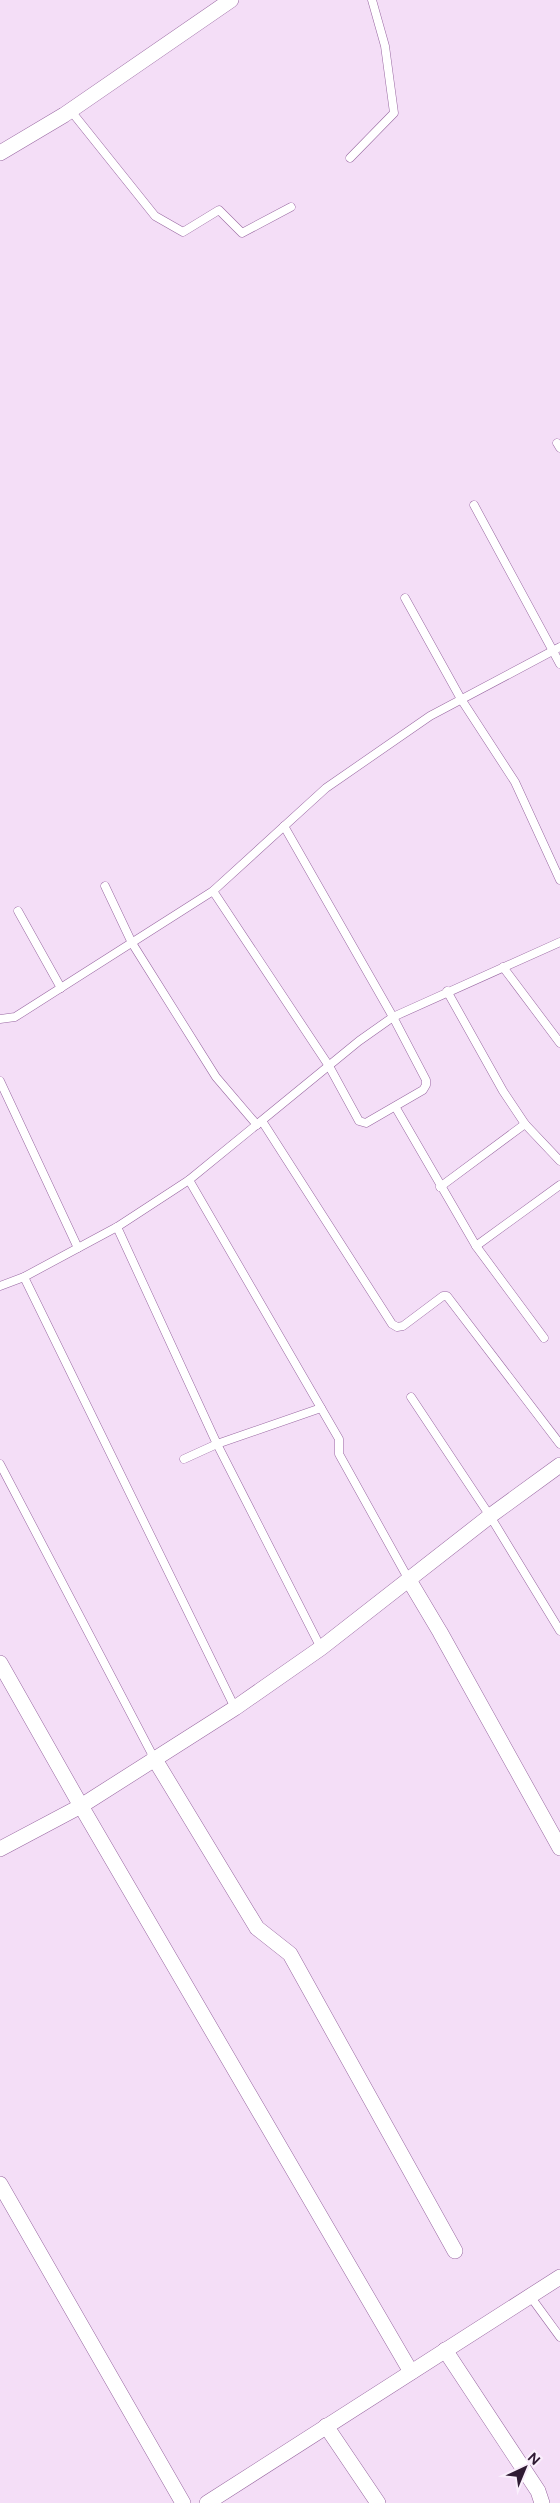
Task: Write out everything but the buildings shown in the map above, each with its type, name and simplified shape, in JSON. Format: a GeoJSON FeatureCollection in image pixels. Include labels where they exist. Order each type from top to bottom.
{"type":"FeatureCollection","features":[{"type":"Feature","properties":{"kind":"street"},"geometry":{"type":"LineString","coordinates":[[0,153],[71,110],[222,3]]}},
{"type":"Feature","properties":{"kind":"street"},"geometry":{"type":"LineString","coordinates":[[0,1849],[81,1806],[235,1708],[321,1648],[490,1516],[560,1465]]}},
{"type":"Feature","properties":{"kind":"street"},"geometry":{"type":"LineString","coordinates":[[409,1580],[560,1848]]}},
{"type":"Feature","properties":{"kind":"street"},"geometry":{"type":"LineString","coordinates":[[0,1663],[81,1806],[411,2372]]}},
{"type":"Feature","properties":{"kind":"street"},"geometry":{"type":"LineString","coordinates":[[154,1758],[257,1928],[290,1954],[455,2251]]}},
{"type":"Feature","properties":{"kind":"street"},"geometry":{"type":"LineString","coordinates":[[0,2184],[183,2503]]}},
{"type":"Feature","properties":{"kind":"street"},"geometry":{"type":"LineString","coordinates":[[207,2503],[560,2277]]}},
{"type":"Feature","properties":{"kind":"street"},"geometry":{"type":"LineString","coordinates":[[445,2350],[538,2491],[542,2503]]}},
{"type":"Feature","properties":{"kind":"street"},"geometry":{"type":"LineString","coordinates":[[326,2426],[378,2503]]}},
{"type":"Feature","properties":{"kind":"lane"},"geometry":{"type":"LineString","coordinates":[[350,158],[394,113],[384,46],[372,0]]}},
{"type":"Feature","properties":{"kind":"lane"},"geometry":{"type":"LineString","coordinates":[[71,110],[155,216],[183,232],[219,210],[242,234],[291,207]]}},
{"type":"Feature","properties":{"kind":"lane"},"geometry":{"type":"LineString","coordinates":[[474,506],[556,649],[560,664]]}},
{"type":"Feature","properties":{"kind":"lane"},"geometry":{"type":"LineString","coordinates":[[405,598],[462,699],[514,782],[560,880]]}},
{"type":"Feature","properties":{"kind":"lane"},"geometry":{"type":"LineString","coordinates":[[0,1019],[15,1017],[213,891],[326,788],[430,716],[556,649]]}},
{"type":"Feature","properties":{"kind":"lane"},"geometry":{"type":"LineString","coordinates":[[213,891],[329,1066],[362,1124],[396,1108],[423,1090],[426,1085],[393,1018],[284,826]]}},
{"type":"Feature","properties":{"kind":"lane"},"geometry":{"type":"LineString","coordinates":[[105,886],[132,943],[216,1077],[259,1123],[392,1324],[397,1327],[403,1326],[443,1296],[447,1296],[560,1444]]}},
{"type":"Feature","properties":{"kind":"lane"},"geometry":{"type":"LineString","coordinates":[[18,911],[61,988]]}},
{"type":"Feature","properties":{"kind":"lane"},"geometry":{"type":"LineString","coordinates":[[0,1286],[24,1277],[78,1248],[117,1226],[189,1180],[329,1066],[393,1018],[447,991],[560,942]]}},
{"type":"Feature","properties":{"kind":"lane"},"geometry":{"type":"LineString","coordinates":[[503,967],[560,1043]]}},
{"type":"Feature","properties":{"kind":"lane"},"geometry":{"type":"LineString","coordinates":[[447,991],[503,1091],[526,1124],[560,1161]]}},
{"type":"Feature","properties":{"kind":"lane"},"geometry":{"type":"LineString","coordinates":[[0,1081],[78,1248]]}},
{"type":"Feature","properties":{"kind":"lane"},"geometry":{"type":"LineString","coordinates":[[396,1108],[476,1246],[544,1338]]}},
{"type":"Feature","properties":{"kind":"lane"},"geometry":{"type":"LineString","coordinates":[[440,1186],[526,1124]]}},
{"type":"Feature","properties":{"kind":"lane"},"geometry":{"type":"LineString","coordinates":[[189,1180],[339,1439],[338,1454],[409,1580]]}},
{"type":"Feature","properties":{"kind":"lane"},"geometry":{"type":"LineString","coordinates":[[476,1246],[560,1185]]}},
{"type":"Feature","properties":{"kind":"lane"},"geometry":{"type":"LineString","coordinates":[[117,1226],[217,1444],[321,1648]]}},
{"type":"Feature","properties":{"kind":"lane"},"geometry":{"type":"LineString","coordinates":[[24,1277],[235,1708]]}},
{"type":"Feature","properties":{"kind":"lane"},"geometry":{"type":"LineString","coordinates":[[411,1397],[490,1516],[560,1631]]}},
{"type":"Feature","properties":{"kind":"lane"},"geometry":{"type":"LineString","coordinates":[[184,1459],[217,1444],[321,1408]]}},
{"type":"Feature","properties":{"kind":"lane"},"geometry":{"type":"LineString","coordinates":[[0,1464],[154,1758]]}},
{"type":"Feature","properties":{"kind":"lane"},"geometry":{"type":"LineString","coordinates":[[530,2296],[560,2337]]}}]}
